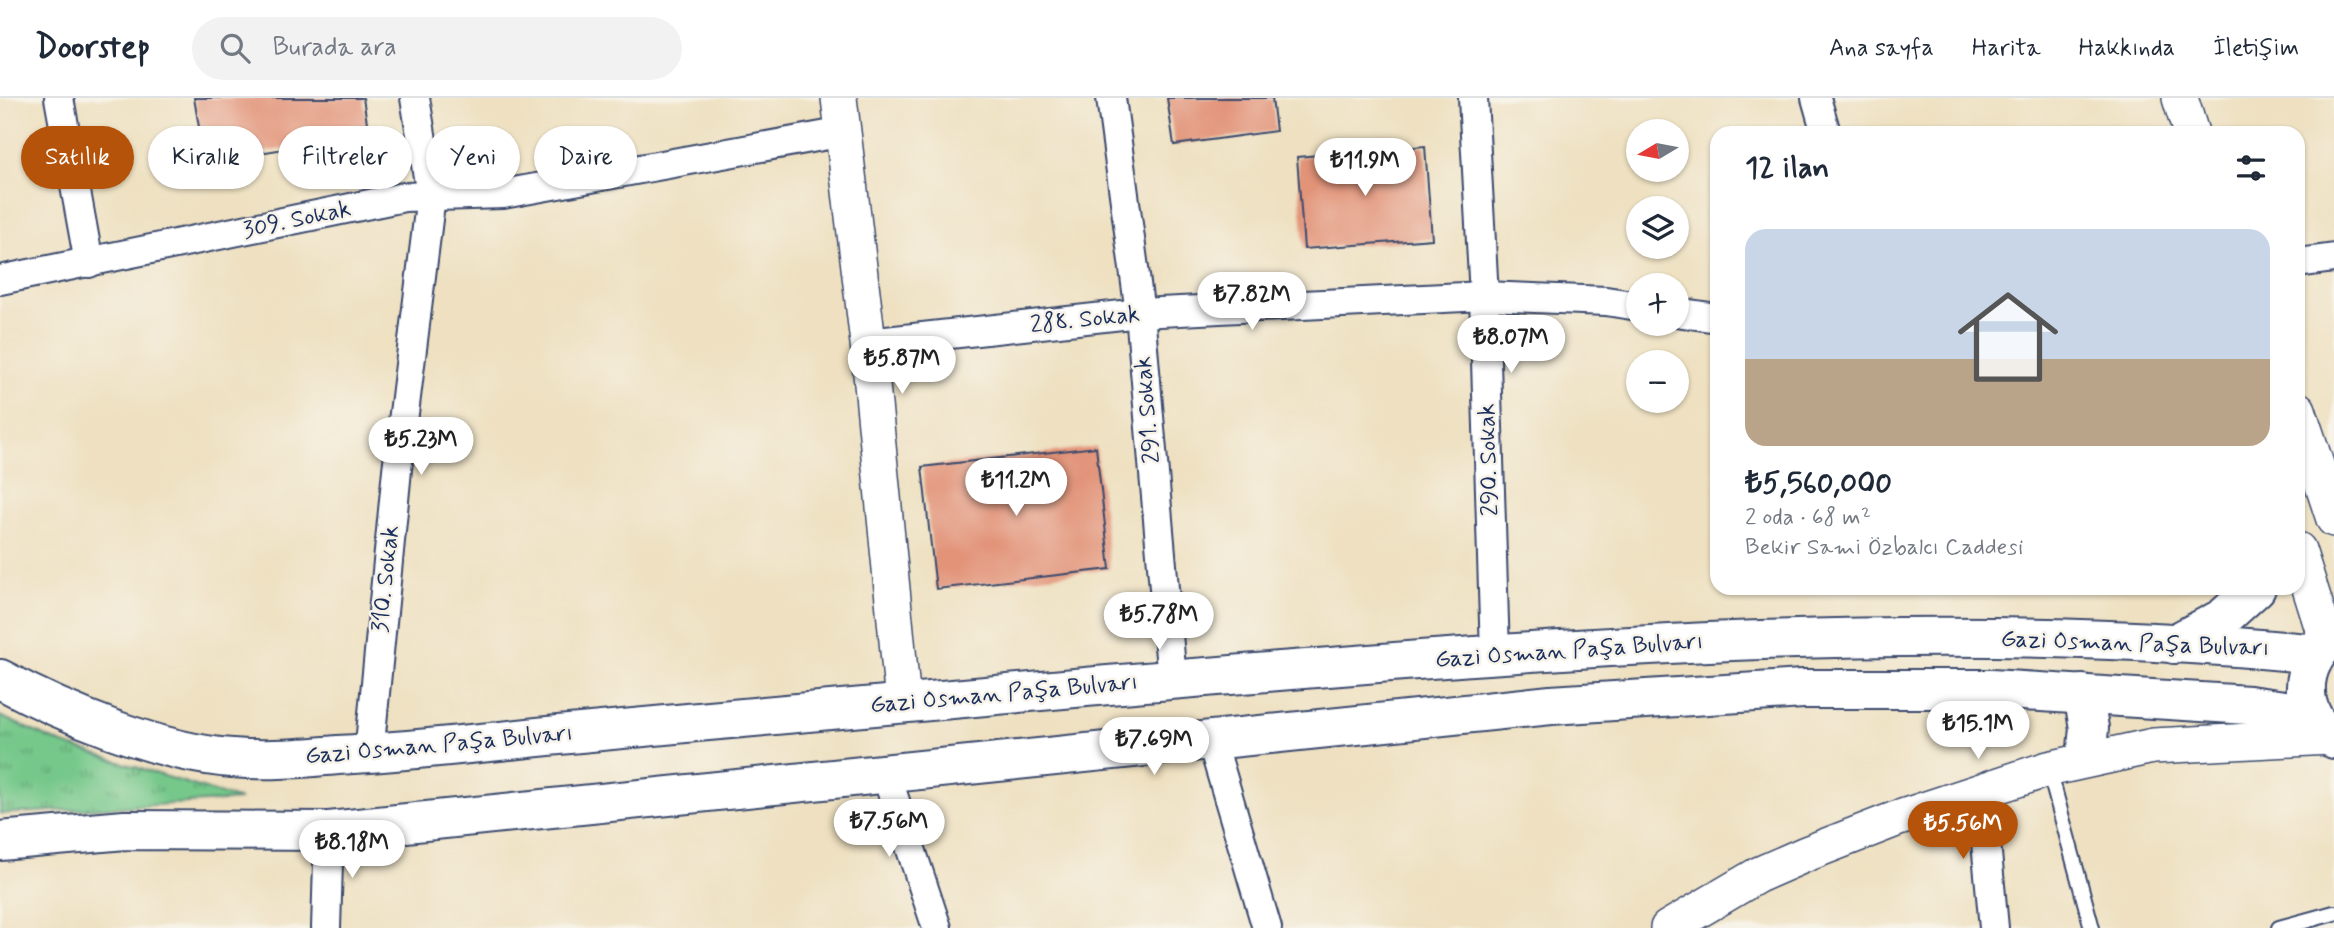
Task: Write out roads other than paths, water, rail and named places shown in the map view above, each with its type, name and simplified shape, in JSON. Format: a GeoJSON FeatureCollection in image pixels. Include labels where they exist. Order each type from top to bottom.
{"type":"FeatureCollection","features":[{"type":"Feature","properties":{"kind":"main road"},"geometry":{"type":"LineString","coordinates":[[2174,644],[2223,618],[2248,595]]}},
{"type":"Feature","properties":{"kind":"main road","name":"Gazi Osman Paşa Bulvarı"},"geometry":{"type":"LineString","coordinates":[[0,679],[83,718],[165,745],[230,758],[369,754],[902,702],[1495,654],[1829,637],[2326,645]]}},
{"type":"Feature","properties":{"kind":"main road"},"geometry":{"type":"LineString","coordinates":[[2325,730],[2305,683],[2326,645]]}},
{"type":"Feature","properties":{"kind":"main road","name":"Gazi Osman Paşa Bulvarı"},"geometry":{"type":"LineString","coordinates":[[0,841],[125,831],[329,831],[1551,705],[1790,690],[1896,688],[2083,694],[2249,705],[2325,730]]}},
{"type":"Feature","properties":{"kind":"main road"},"geometry":{"type":"LineString","coordinates":[[2083,694],[2089,728],[2086,758]]}},
{"type":"Feature","properties":{"kind":"street"},"geometry":{"type":"LineString","coordinates":[[59,98],[89,263]]}},
{"type":"Feature","properties":{"kind":"street","name":"310. Sokak"},"geometry":{"type":"LineString","coordinates":[[369,754],[397,470],[431,195],[415,98]]}},
{"type":"Feature","properties":{"kind":"street"},"geometry":{"type":"LineString","coordinates":[[839,98],[868,342],[902,702]]}},
{"type":"Feature","properties":{"kind":"street","name":"291. Sokak"},"geometry":{"type":"LineString","coordinates":[[1111,98],[1140,313],[1172,680]]}},
{"type":"Feature","properties":{"kind":"street","name":"290. Sokak"},"geometry":{"type":"LineString","coordinates":[[1473,98],[1484,296],[1495,654]]}},
{"type":"Feature","properties":{"kind":"street"},"geometry":{"type":"LineString","coordinates":[[1816,98],[1824,126]]}},
{"type":"Feature","properties":{"kind":"street"},"geometry":{"type":"LineString","coordinates":[[2180,98],[2189,126]]}},
{"type":"Feature","properties":{"kind":"street","name":"309. Sokak"},"geometry":{"type":"LineString","coordinates":[[0,280],[404,197],[503,194],[844,132]]}},
{"type":"Feature","properties":{"kind":"street"},"geometry":{"type":"LineString","coordinates":[[2305,263],[2334,258]]}},
{"type":"Feature","properties":{"kind":"street","name":"288. Sokak"},"geometry":{"type":"LineString","coordinates":[[868,342],[1140,313],[1484,296],[1626,304]]}},
{"type":"Feature","properties":{"kind":"street"},"geometry":{"type":"LineString","coordinates":[[1689,314],[1710,317]]}},
{"type":"Feature","properties":{"kind":"street"},"geometry":{"type":"LineString","coordinates":[[2305,431],[2334,519]]}},
{"type":"Feature","properties":{"kind":"street"},"geometry":{"type":"LineString","coordinates":[[2305,574],[2326,645]]}},
{"type":"Feature","properties":{"kind":"street"},"geometry":{"type":"LineString","coordinates":[[1668,928],[1758,874],[1896,818],[1981,789],[2086,758],[2153,746],[2325,730]]}},
{"type":"Feature","properties":{"kind":"street"},"geometry":{"type":"LineString","coordinates":[[1212,742],[1266,928]]}},
{"type":"Feature","properties":{"kind":"street"},"geometry":{"type":"LineString","coordinates":[[887,774],[937,928]]}},
{"type":"Feature","properties":{"kind":"street"},"geometry":{"type":"LineString","coordinates":[[1981,789],[1994,928]]}},
{"type":"Feature","properties":{"kind":"street"},"geometry":{"type":"LineString","coordinates":[[326,928],[329,831]]}},
{"type":"Feature","properties":{"kind":"lane"},"geometry":{"type":"LineString","coordinates":[[2048,769],[2092,928]]}},
{"type":"Feature","properties":{"kind":"lane"},"geometry":{"type":"LineString","coordinates":[[2279,928],[2334,913]]}}]}
